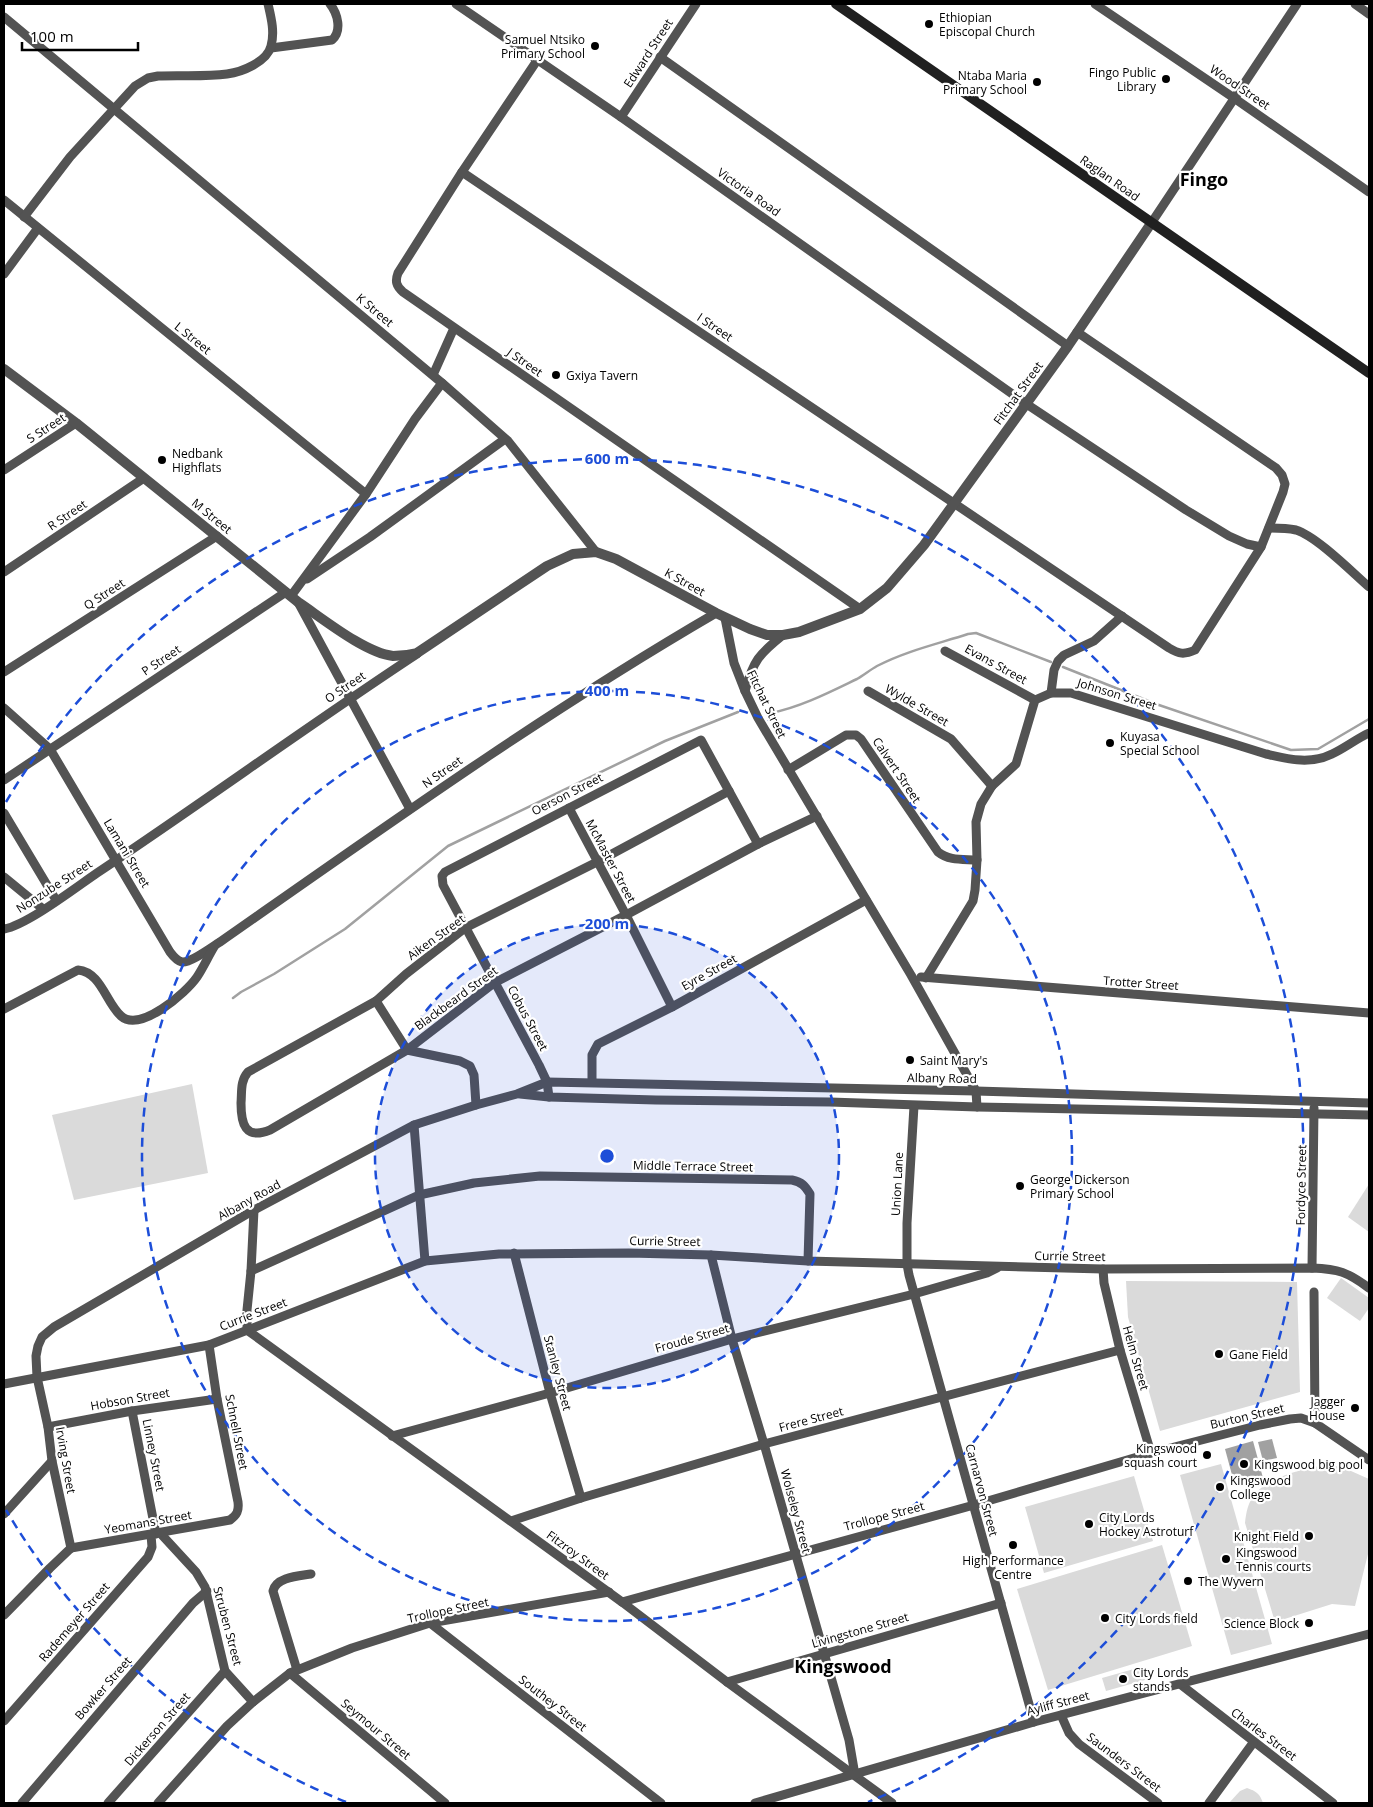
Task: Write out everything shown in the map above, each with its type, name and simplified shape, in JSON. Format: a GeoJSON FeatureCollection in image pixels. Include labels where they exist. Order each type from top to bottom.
{"type":"FeatureCollection","features":[{"type":"Feature","properties":{"kind":"main road","name":"Raglan Road"},"geometry":{"type":"LineString","coordinates":[[836,4],[1369,373]]}},
{"type":"Feature","properties":{"kind":"street"},"geometry":{"type":"LineString","coordinates":[[24,217],[70,157],[135,86],[148,78],[158,76],[228,74],[248,68],[263,58],[271,48],[272,29],[268,4]]}},
{"type":"Feature","properties":{"kind":"street"},"geometry":{"type":"LineString","coordinates":[[271,48],[332,40],[338,31],[336,14],[330,4]]}},
{"type":"Feature","properties":{"kind":"street","name":"Victoria Road"},"geometry":{"type":"LineString","coordinates":[[456,4],[621,116],[1025,403],[1186,510],[1229,536],[1247,544],[1261,547]]}},
{"type":"Feature","properties":{"kind":"street","name":"Edward Street"},"geometry":{"type":"LineString","coordinates":[[621,116],[696,4]]}},
{"type":"Feature","properties":{"kind":"street","name":"Wood Street"},"geometry":{"type":"LineString","coordinates":[[1095,4],[1369,192]]}},
{"type":"Feature","properties":{"kind":"street"},"geometry":{"type":"LineString","coordinates":[[1152,222],[1297,4]]}},
{"type":"Feature","properties":{"kind":"street"},"geometry":{"type":"LineString","coordinates":[[1355,4],[1369,14]]}},
{"type":"Feature","properties":{"kind":"street","name":"K Street"},"geometry":{"type":"LineString","coordinates":[[4,17],[442,382],[505,439],[596,552],[616,559],[720,615]]}},
{"type":"Feature","properties":{"kind":"street"},"geometry":{"type":"LineString","coordinates":[[660,57],[1068,346]]}},
{"type":"Feature","properties":{"kind":"street","name":"J Street"},"geometry":{"type":"LineString","coordinates":[[538,59],[462,172],[396,278],[397,286],[454,328],[860,609]]}},
{"type":"Feature","properties":{"kind":"street","name":"I Street"},"geometry":{"type":"LineString","coordinates":[[462,172],[1177,653],[1184,654],[1195,650],[1261,547],[1283,492],[1282,475],[1276,468],[1077,332]]}},
{"type":"Feature","properties":{"kind":"street","name":"L Street"},"geometry":{"type":"LineString","coordinates":[[4,200],[366,494]]}},
{"type":"Feature","properties":{"kind":"street","name":"Fitchat Street"},"geometry":{"type":"LineString","coordinates":[[720,615],[766,635],[784,635],[812,628],[860,609],[887,588],[924,545],[955,503],[1025,403],[1068,346],[1152,222]]}},
{"type":"Feature","properties":{"kind":"street"},"geometry":{"type":"LineString","coordinates":[[4,274],[38,228]]}},
{"type":"Feature","properties":{"kind":"street"},"geometry":{"type":"LineString","coordinates":[[433,374],[454,328]]}},
{"type":"Feature","properties":{"kind":"street","name":"M Street"},"geometry":{"type":"LineString","coordinates":[[4,369],[76,424],[292,597],[331,624],[378,652],[392,656],[417,653]]}},
{"type":"Feature","properties":{"kind":"street","name":"P Street"},"geometry":{"type":"LineString","coordinates":[[4,780],[292,597],[366,494],[415,419],[442,382]]}},
{"type":"Feature","properties":{"kind":"street","name":"S Street"},"geometry":{"type":"LineString","coordinates":[[4,470],[76,424]]}},
{"type":"Feature","properties":{"kind":"street","name":"P Street"},"geometry":{"type":"LineString","coordinates":[[301,583],[370,537],[505,439]]}},
{"type":"Feature","properties":{"kind":"street","name":"R Street"},"geometry":{"type":"LineString","coordinates":[[4,572],[144,478]]}},
{"type":"Feature","properties":{"kind":"street"},"geometry":{"type":"LineString","coordinates":[[1269,528],[1285,528],[1298,531],[1324,547],[1369,587]]}},
{"type":"Feature","properties":{"kind":"street","name":"Q Street"},"geometry":{"type":"LineString","coordinates":[[4,672],[217,536]]}},
{"type":"Feature","properties":{"kind":"street","name":"O Street"},"geometry":{"type":"LineString","coordinates":[[116,860],[350,698],[547,566],[573,554],[596,552]]}},
{"type":"Feature","properties":{"kind":"street"},"geometry":{"type":"LineString","coordinates":[[292,597],[350,698],[410,809]]}},
{"type":"Feature","properties":{"kind":"street","name":"Fitchat Street"},"geometry":{"type":"LineString","coordinates":[[720,615],[734,664],[745,692],[788,770],[911,975],[976,1092],[977,1107]]}},
{"type":"Feature","properties":{"kind":"street","name":"N Street"},"geometry":{"type":"LineString","coordinates":[[188,961],[215,945],[498,748],[656,648],[720,615]]}},
{"type":"Feature","properties":{"kind":"street"},"geometry":{"type":"LineString","coordinates":[[1051,693],[1054,670],[1058,661],[1064,655],[1094,641],[1122,616]]}},
{"type":"Feature","properties":{"kind":"street"},"geometry":{"type":"LineString","coordinates":[[745,692],[750,670],[762,652],[784,635]]}},
{"type":"Feature","properties":{"kind":"street","name":"Evans Street"},"geometry":{"type":"LineString","coordinates":[[945,651],[1035,700]]}},
{"type":"Feature","properties":{"kind":"street","name":"Wylde Street"},"geometry":{"type":"LineString","coordinates":[[868,691],[951,739],[992,786]]}},
{"type":"Feature","properties":{"kind":"street","name":"Johnson Street"},"geometry":{"type":"LineString","coordinates":[[1035,700],[1051,693],[1071,693],[1266,754],[1296,760],[1315,760],[1331,755],[1369,733]]}},
{"type":"Feature","properties":{"kind":"street"},"geometry":{"type":"LineString","coordinates":[[926,978],[973,901],[976,890],[976,822],[982,804],[992,786],[1016,764],[1035,700]]}},
{"type":"Feature","properties":{"kind":"street","name":"Lamani Street"},"geometry":{"type":"LineString","coordinates":[[4,708],[50,749],[170,952],[176,960],[188,961]]}},
{"type":"Feature","properties":{"kind":"street","name":"Calvert Street"},"geometry":{"type":"LineString","coordinates":[[788,770],[846,735],[856,735],[861,739],[938,852],[950,859],[977,860]]}},
{"type":"Feature","properties":{"kind":"street","name":"Oerson Street"},"geometry":{"type":"LineString","coordinates":[[445,872],[701,740],[729,792]]}},
{"type":"Feature","properties":{"kind":"street"},"geometry":{"type":"LineString","coordinates":[[729,792],[758,844]]}},
{"type":"Feature","properties":{"kind":"street","name":"Aiken Street"},"geometry":{"type":"LineString","coordinates":[[248,1130],[244,1126],[241,1113],[243,1077],[248,1072],[376,1001],[406,974],[466,928],[597,862],[729,792]]}},
{"type":"Feature","properties":{"kind":"street","name":"McMaster Street"},"geometry":{"type":"LineString","coordinates":[[568,808],[626,915],[672,1007]]}},
{"type":"Feature","properties":{"kind":"street"},"geometry":{"type":"LineString","coordinates":[[4,814],[56,900]]}},
{"type":"Feature","properties":{"kind":"street","name":"Blackbeard Street"},"geometry":{"type":"LineString","coordinates":[[248,1130],[257,1133],[270,1130],[407,1050],[494,983],[758,844],[816,816]]}},
{"type":"Feature","properties":{"kind":"street","name":"Nonzube Street"},"geometry":{"type":"LineString","coordinates":[[4,929],[12,928],[43,909],[116,860]]}},
{"type":"Feature","properties":{"kind":"street","name":"Cobus Street"},"geometry":{"type":"LineString","coordinates":[[445,872],[442,876],[443,885],[547,1082],[549,1097]]}},
{"type":"Feature","properties":{"kind":"street"},"geometry":{"type":"LineString","coordinates":[[4,877],[43,909]]}},
{"type":"Feature","properties":{"kind":"street","name":"Eyre Street"},"geometry":{"type":"LineString","coordinates":[[592,1082],[592,1055],[598,1044],[672,1007],[866,900]]}},
{"type":"Feature","properties":{"kind":"street"},"geometry":{"type":"LineString","coordinates":[[4,1009],[78,970],[93,977],[120,1015],[131,1021],[150,1016],[182,993],[196,978],[215,945]]}},
{"type":"Feature","properties":{"kind":"street","name":"Trotter Street"},"geometry":{"type":"LineString","coordinates":[[911,975],[926,978],[1369,1013]]}},
{"type":"Feature","properties":{"kind":"street"},"geometry":{"type":"LineString","coordinates":[[376,1001],[407,1050],[460,1061],[470,1066],[474,1075],[476,1105]]}},
{"type":"Feature","properties":{"kind":"street","name":"Albany Road"},"geometry":{"type":"LineString","coordinates":[[37,1377],[36,1356],[38,1346],[42,1337],[54,1327],[254,1210],[414,1125],[517,1094],[547,1082],[1369,1103]]}},
{"type":"Feature","properties":{"kind":"street"},"geometry":{"type":"LineString","coordinates":[[656,1086],[656,1100]]}},
{"type":"Feature","properties":{"kind":"street"},"geometry":{"type":"LineString","coordinates":[[830,1089],[830,1102]]}},
{"type":"Feature","properties":{"kind":"street","name":"Albany Road"},"geometry":{"type":"LineString","coordinates":[[517,1094],[549,1097],[656,1100],[1368,1114]]}},
{"type":"Feature","properties":{"kind":"street"},"geometry":{"type":"LineString","coordinates":[[1066,1095],[1067,1109]]}},
{"type":"Feature","properties":{"kind":"street"},"geometry":{"type":"LineString","coordinates":[[1151,1097],[1151,1111]]}},
{"type":"Feature","properties":{"kind":"street","name":"Fordyce Street"},"geometry":{"type":"LineString","coordinates":[[1312,1268],[1314,1102]]}},
{"type":"Feature","properties":{"kind":"street","name":"Union Lane"},"geometry":{"type":"LineString","coordinates":[[907,1264],[907,1223],[914,1106]]}},
{"type":"Feature","properties":{"kind":"street"},"geometry":{"type":"LineString","coordinates":[[414,1125],[425,1262]]}},
{"type":"Feature","properties":{"kind":"street","name":"Middle Terrace Street"},"geometry":{"type":"LineString","coordinates":[[251,1272],[419,1195],[474,1183],[540,1176],[792,1180],[804,1185],[810,1194],[808,1260]]}},
{"type":"Feature","properties":{"kind":"street"},"geometry":{"type":"LineString","coordinates":[[247,1330],[254,1210]]}},
{"type":"Feature","properties":{"kind":"street","name":"Currie Street"},"geometry":{"type":"LineString","coordinates":[[37,1377],[209,1345],[425,1262],[514,1253],[710,1255],[907,1264],[1103,1269],[1312,1268],[1334,1269],[1351,1275],[1369,1288]]}},
{"type":"Feature","properties":{"kind":"street","name":"Stanley Street"},"geometry":{"type":"LineString","coordinates":[[514,1253],[550,1393],[581,1498]]}},
{"type":"Feature","properties":{"kind":"street","name":"Wolseley Street"},"geometry":{"type":"LineString","coordinates":[[710,1255],[732,1339],[849,1740],[855,1775]]}},
{"type":"Feature","properties":{"kind":"street","name":"Carnarvon Street"},"geometry":{"type":"LineString","coordinates":[[907,1264],[1034,1722]]}},
{"type":"Feature","properties":{"kind":"street","name":"Froude Street"},"geometry":{"type":"LineString","coordinates":[[392,1436],[550,1393],[732,1339],[914,1294],[988,1273],[1000,1267]]}},
{"type":"Feature","properties":{"kind":"street","name":"Helm Street"},"geometry":{"type":"LineString","coordinates":[[1103,1269],[1104,1283],[1120,1350],[1150,1453]]}},
{"type":"Feature","properties":{"kind":"street"},"geometry":{"type":"LineString","coordinates":[[1314,1292],[1315,1423]]}},
{"type":"Feature","properties":{"kind":"street","name":"Fitzroy Street"},"geometry":{"type":"LineString","coordinates":[[247,1330],[609,1592],[727,1682],[892,1803]]}},
{"type":"Feature","properties":{"kind":"street","name":"Schnell Street"},"geometry":{"type":"LineString","coordinates":[[209,1345],[217,1399],[239,1509],[236,1516],[230,1520]]}},
{"type":"Feature","properties":{"kind":"street","name":"Frere Street"},"geometry":{"type":"LineString","coordinates":[[511,1521],[581,1498],[764,1444],[1120,1350]]}},
{"type":"Feature","properties":{"kind":"street"},"geometry":{"type":"LineString","coordinates":[[4,1384],[37,1377]]}},
{"type":"Feature","properties":{"kind":"street","name":"Irving Street"},"geometry":{"type":"LineString","coordinates":[[37,1377],[48,1427],[52,1461],[71,1548]]}},
{"type":"Feature","properties":{"kind":"street","name":"Hobson Street"},"geometry":{"type":"LineString","coordinates":[[48,1427],[132,1411],[217,1399]]}},
{"type":"Feature","properties":{"kind":"street","name":"Linney Street"},"geometry":{"type":"LineString","coordinates":[[132,1411],[156,1534]]}},
{"type":"Feature","properties":{"kind":"street","name":"Burton Street"},"geometry":{"type":"LineString","coordinates":[[1150,1453],[1260,1425],[1301,1418],[1315,1423],[1369,1460]]}},
{"type":"Feature","properties":{"kind":"street","name":"Trollope Street"},"geometry":{"type":"LineString","coordinates":[[622,1602],[974,1505],[1150,1453]]}},
{"type":"Feature","properties":{"kind":"street"},"geometry":{"type":"LineString","coordinates":[[4,1514],[52,1461]]}},
{"type":"Feature","properties":{"kind":"street","name":"Yeomans Street"},"geometry":{"type":"LineString","coordinates":[[71,1548],[230,1520]]}},
{"type":"Feature","properties":{"kind":"street","name":"Struben Street"},"geometry":{"type":"LineString","coordinates":[[156,1534],[196,1572],[207,1591],[225,1670],[253,1702]]}},
{"type":"Feature","properties":{"kind":"street","name":"Rademeyer Street"},"geometry":{"type":"LineString","coordinates":[[4,1721],[148,1557],[156,1534]]}},
{"type":"Feature","properties":{"kind":"street"},"geometry":{"type":"LineString","coordinates":[[4,1616],[71,1548]]}},
{"type":"Feature","properties":{"kind":"street"},"geometry":{"type":"LineString","coordinates":[[293,1672],[272,1591],[279,1582],[311,1574]]}},
{"type":"Feature","properties":{"kind":"street","name":"Bowker Street"},"geometry":{"type":"LineString","coordinates":[[22,1803],[192,1603],[207,1591]]}},
{"type":"Feature","properties":{"kind":"street","name":"Trollope Street"},"geometry":{"type":"LineString","coordinates":[[158,1803],[227,1726],[253,1702],[293,1672],[352,1648],[430,1624],[609,1592]]}},
{"type":"Feature","properties":{"kind":"street","name":"Livingstone Street"},"geometry":{"type":"LineString","coordinates":[[727,1682],[1001,1603]]}},
{"type":"Feature","properties":{"kind":"street","name":"Southey Street"},"geometry":{"type":"LineString","coordinates":[[430,1624],[661,1803]]}},
{"type":"Feature","properties":{"kind":"street","name":"Ayliff Street"},"geometry":{"type":"LineString","coordinates":[[755,1803],[1034,1722],[1369,1634]]}},
{"type":"Feature","properties":{"kind":"street","name":"Dickerson Street"},"geometry":{"type":"LineString","coordinates":[[108,1803],[225,1670]]}},
{"type":"Feature","properties":{"kind":"street","name":"Seymour Street"},"geometry":{"type":"LineString","coordinates":[[293,1672],[445,1803]]}},
{"type":"Feature","properties":{"kind":"street","name":"Charles Street"},"geometry":{"type":"LineString","coordinates":[[1180,1684],[1253,1743],[1333,1803]]}},
{"type":"Feature","properties":{"kind":"street","name":"Saunders Street"},"geometry":{"type":"LineString","coordinates":[[1061,1715],[1069,1733],[1079,1744],[1158,1803]]}},
{"type":"Feature","properties":{"kind":"street"},"geometry":{"type":"LineString","coordinates":[[1209,1803],[1253,1743]]}},
{"type":"Feature","properties":{"kind":"shaded area"},"geometry":{"type":"Polygon","coordinates":[[[192,1084],[208,1173],[74,1200],[52,1115],[192,1084]]]}},
{"type":"Feature","properties":{"kind":"shaded area"},"geometry":{"type":"Polygon","coordinates":[[[1369,1184],[1369,1232],[1348,1217],[1369,1184]]]}},
{"type":"Feature","properties":{"kind":"shaded area"},"geometry":{"type":"Polygon","coordinates":[[[1341,1278],[1369,1298],[1369,1308],[1360,1321],[1327,1298],[1341,1278]]]}},
{"type":"Feature","properties":{"kind":"shaded area","name":"Gane Field"},"geometry":{"type":"Polygon","coordinates":[[[1126,1281],[1297,1282],[1300,1392],[1160,1431],[1128,1317],[1126,1281]]]}},
{"type":"Feature","properties":{"kind":"shaded area"},"geometry":{"type":"Polygon","coordinates":[[[1272,1439],[1277,1458],[1263,1461],[1258,1442],[1272,1439]]]}},
{"type":"Feature","properties":{"kind":"shaded area","name":"Kingswood big pool"},"geometry":{"type":"Polygon","coordinates":[[[1253,1441],[1263,1478],[1235,1486],[1225,1449],[1253,1441]]]}},
{"type":"Feature","properties":{"kind":"shaded area","name":"Kingswood Tennis courts"},"geometry":{"type":"Polygon","coordinates":[[[1221,1464],[1272,1644],[1231,1655],[1180,1475],[1221,1464]]]}},
{"type":"Feature","properties":{"kind":"shaded area","name":"Knight Field"},"geometry":{"type":"Polygon","coordinates":[[[1326,1465],[1342,1467],[1369,1479],[1369,1550],[1355,1606],[1332,1604],[1275,1622],[1245,1523],[1248,1508],[1251,1500],[1261,1488],[1278,1478],[1308,1468],[1326,1465]]]}},
{"type":"Feature","properties":{"kind":"shaded area","name":"City Lords Hockey Astroturf"},"geometry":{"type":"Polygon","coordinates":[[[1134,1476],[1153,1541],[1044,1573],[1025,1507],[1134,1476]]]}},
{"type":"Feature","properties":{"kind":"shaded area","name":"City Lords field"},"geometry":{"type":"Polygon","coordinates":[[[1162,1545],[1192,1646],[1048,1690],[1017,1589],[1162,1545]]]}},
{"type":"Feature","properties":{"kind":"shaded area","name":"City Lords stands"},"geometry":{"type":"Polygon","coordinates":[[[1141,1667],[1145,1680],[1106,1691],[1102,1678],[1141,1667]]]}},
{"type":"Feature","properties":{"kind":"shaded area"},"geometry":{"type":"Polygon","coordinates":[[[1247,1788],[1257,1793],[1263,1803],[1229,1803],[1240,1791],[1247,1788]]]}},
{"type":"Feature","properties":{"kind":"waterway"},"geometry":{"type":"LineString","coordinates":[[771,713],[793,707],[826,694],[899,656],[968,634],[976,633],[1051,662]]}},
{"type":"Feature","properties":{"kind":"waterway"},"geometry":{"type":"LineString","coordinates":[[1063,667],[1156,704],[1291,750],[1318,749],[1369,719]]}},
{"type":"Feature","properties":{"kind":"waterway"},"geometry":{"type":"LineString","coordinates":[[233,998],[345,929],[448,846],[665,741],[738,712]]}},
{"type":"Feature","properties":{"kind":"place","name":"Ethiopian Episcopal Church"},"geometry":{"type":"Point","coordinates":[929,24]}},
{"type":"Feature","properties":{"kind":"place","name":"Samuel Ntsiko Primary School"},"geometry":{"type":"Point","coordinates":[595,46]}},
{"type":"Feature","properties":{"kind":"place","name":"Fingo Public Library"},"geometry":{"type":"Point","coordinates":[1166,79]}},
{"type":"Feature","properties":{"kind":"place","name":"Ntaba Maria Primary School"},"geometry":{"type":"Point","coordinates":[1037,82]}},
{"type":"Feature","properties":{"kind":"place","name":"Gxiya Tavern"},"geometry":{"type":"Point","coordinates":[556,375]}},
{"type":"Feature","properties":{"kind":"place","name":"Nedbank Highflats"},"geometry":{"type":"Point","coordinates":[162,460]}},
{"type":"Feature","properties":{"kind":"place","name":"Kuyasa Special School"},"geometry":{"type":"Point","coordinates":[1110,743]}},
{"type":"Feature","properties":{"kind":"place","name":"Saint Mary's"},"geometry":{"type":"Point","coordinates":[910,1060]}},
{"type":"Feature","properties":{"kind":"place","name":"George Dickerson Primary School"},"geometry":{"type":"Point","coordinates":[1020,1186]}},
{"type":"Feature","properties":{"kind":"place","name":"Gane Field"},"geometry":{"type":"Point","coordinates":[1219,1354]}},
{"type":"Feature","properties":{"kind":"place","name":"Jagger House"},"geometry":{"type":"Point","coordinates":[1355,1408]}},
{"type":"Feature","properties":{"kind":"place","name":"Kingswood squash court"},"geometry":{"type":"Point","coordinates":[1207,1455]}},
{"type":"Feature","properties":{"kind":"place","name":"Kingswood big pool"},"geometry":{"type":"Point","coordinates":[1244,1464]}},
{"type":"Feature","properties":{"kind":"place","name":"Kingswood College"},"geometry":{"type":"Point","coordinates":[1220,1487]}},
{"type":"Feature","properties":{"kind":"place","name":"City Lords Hockey Astroturf"},"geometry":{"type":"Point","coordinates":[1089,1524]}},
{"type":"Feature","properties":{"kind":"place","name":"Knight Field"},"geometry":{"type":"Point","coordinates":[1309,1536]}},
{"type":"Feature","properties":{"kind":"place","name":"High Performance Centre"},"geometry":{"type":"Point","coordinates":[1013,1545]}},
{"type":"Feature","properties":{"kind":"place","name":"Kingswood Tennis courts"},"geometry":{"type":"Point","coordinates":[1226,1559]}},
{"type":"Feature","properties":{"kind":"place","name":"The Wyvern"},"geometry":{"type":"Point","coordinates":[1188,1581]}},
{"type":"Feature","properties":{"kind":"place","name":"City Lords field"},"geometry":{"type":"Point","coordinates":[1105,1618]}},
{"type":"Feature","properties":{"kind":"place","name":"Science Block"},"geometry":{"type":"Point","coordinates":[1309,1623]}},
{"type":"Feature","properties":{"kind":"place","name":"City Lords stands"},"geometry":{"type":"Point","coordinates":[1123,1679]}},
{"type":"Feature","properties":{"kind":"district","name":"Fingo"},"geometry":{"type":"Point","coordinates":[1204,179]}},
{"type":"Feature","properties":{"kind":"district","name":"Kingswood"},"geometry":{"type":"Point","coordinates":[843,1666]}}]}
